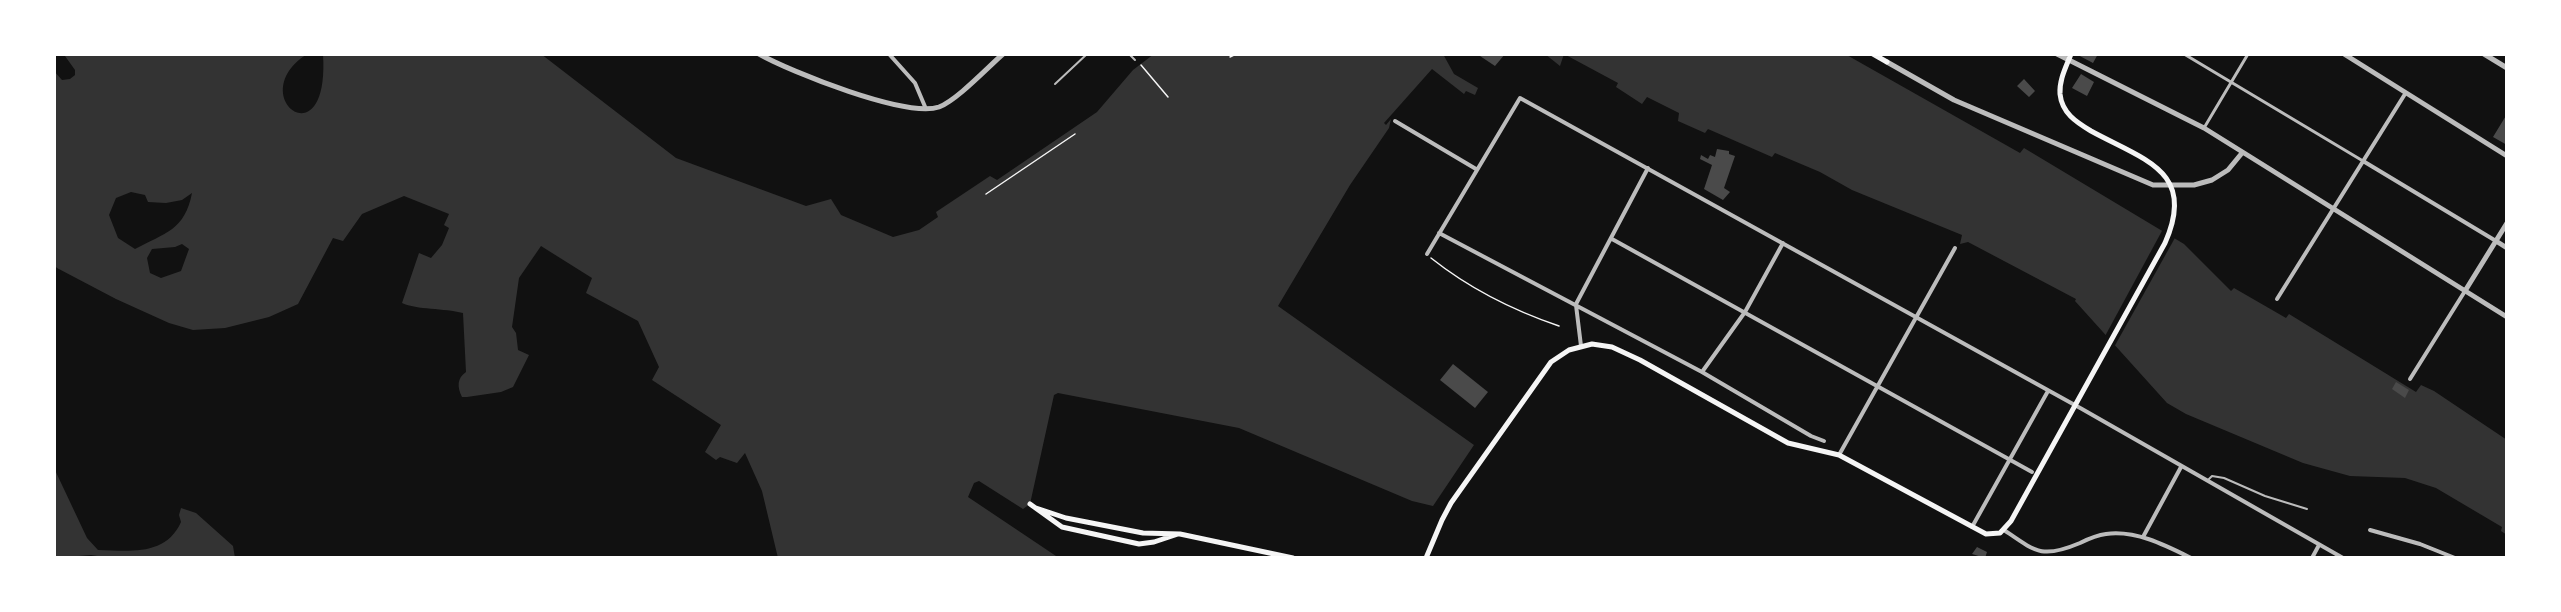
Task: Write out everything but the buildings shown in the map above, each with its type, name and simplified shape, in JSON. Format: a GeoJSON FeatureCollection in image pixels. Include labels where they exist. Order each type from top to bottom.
{"type":"FeatureCollection","features":[{"type":"Feature","properties":{"kind":"main road"},"geometry":{"type":"LineString","coordinates":[[1873,54],[1887,62]]}},
{"type":"Feature","properties":{"kind":"main road"},"geometry":{"type":"LineString","coordinates":[[1426,558],[1451,503],[1540,375],[1560,355],[1592,344],[1612,346],[1788,443],[1839,455],[1989,535],[1996,535],[2004,530],[2165,243],[2176,214],[2174,191],[2165,175],[2081,125],[2067,113],[2060,96],[2064,71],[2070,57]]}},
{"type":"Feature","properties":{"kind":"main road"},"geometry":{"type":"LineString","coordinates":[[1180,534],[1140,544],[1062,527],[1033,506],[1066,518],[1143,533],[1180,534],[1293,558]]}},
{"type":"Feature","properties":{"kind":"street"},"geometry":{"type":"LineString","coordinates":[[759,54],[855,92],[901,106],[926,109],[949,102],[1001,55]]}},
{"type":"Feature","properties":{"kind":"street"},"geometry":{"type":"LineString","coordinates":[[889,54],[915,83],[926,109]]}},
{"type":"Feature","properties":{"kind":"street"},"geometry":{"type":"LineString","coordinates":[[2057,54],[2070,57],[2204,128],[2507,317]]}},
{"type":"Feature","properties":{"kind":"street"},"geometry":{"type":"LineString","coordinates":[[2184,54],[2507,248]]}},
{"type":"Feature","properties":{"kind":"street"},"geometry":{"type":"LineString","coordinates":[[2204,128],[2248,54]]}},
{"type":"Feature","properties":{"kind":"street"},"geometry":{"type":"LineString","coordinates":[[2344,54],[2507,156]]}},
{"type":"Feature","properties":{"kind":"street"},"geometry":{"type":"LineString","coordinates":[[2484,54],[2507,68]]}},
{"type":"Feature","properties":{"kind":"street"},"geometry":{"type":"LineString","coordinates":[[1887,62],[1954,100],[2153,185],[2194,185],[2212,180],[2228,170],[2242,153]]}},
{"type":"Feature","properties":{"kind":"street"},"geometry":{"type":"LineString","coordinates":[[2277,299],[2405,94]]}},
{"type":"Feature","properties":{"kind":"street"},"geometry":{"type":"LineString","coordinates":[[1426,254],[1520,98],[2048,391],[2343,558]]}},
{"type":"Feature","properties":{"kind":"street"},"geometry":{"type":"LineString","coordinates":[[1395,121],[1476,170]]}},
{"type":"Feature","properties":{"kind":"street"},"geometry":{"type":"LineString","coordinates":[[1581,346],[1576,304],[1648,168]]}},
{"type":"Feature","properties":{"kind":"street"},"geometry":{"type":"LineString","coordinates":[[2410,379],[2507,224]]}},
{"type":"Feature","properties":{"kind":"street"},"geometry":{"type":"LineString","coordinates":[[1439,232],[1702,372],[1811,436],[1824,441]]}},
{"type":"Feature","properties":{"kind":"street"},"geometry":{"type":"LineString","coordinates":[[1612,239],[2032,472]]}},
{"type":"Feature","properties":{"kind":"street"},"geometry":{"type":"LineString","coordinates":[[1702,372],[1745,312],[1783,243]]}},
{"type":"Feature","properties":{"kind":"street"},"geometry":{"type":"LineString","coordinates":[[1839,455],[1955,248]]}},
{"type":"Feature","properties":{"kind":"street"},"geometry":{"type":"LineString","coordinates":[[1972,527],[2048,391]]}},
{"type":"Feature","properties":{"kind":"street"},"geometry":{"type":"LineString","coordinates":[[2143,537],[2181,467]]}},
{"type":"Feature","properties":{"kind":"street"},"geometry":{"type":"LineString","coordinates":[[2004,530],[2025,544],[2047,553],[2059,552],[2108,534],[2143,537],[2191,558]]}},
{"type":"Feature","properties":{"kind":"street"},"geometry":{"type":"LineString","coordinates":[[2370,530],[2420,544],[2455,558]]}},
{"type":"Feature","properties":{"kind":"street"},"geometry":{"type":"LineString","coordinates":[[2312,558],[2319,545]]}},
{"type":"Feature","properties":{"kind":"lane"},"geometry":{"type":"LineString","coordinates":[[1055,84],[1087,54]]}},
{"type":"Feature","properties":{"kind":"lane"},"geometry":{"type":"LineString","coordinates":[[1129,54],[1135,60]]}},
{"type":"Feature","properties":{"kind":"lane"},"geometry":{"type":"LineString","coordinates":[[2207,481],[2212,476],[2224,478],[2265,496],[2307,509]]}},
{"type":"Feature","properties":{"kind":"path"},"geometry":{"type":"LineString","coordinates":[[1230,57],[1236,54]]}},
{"type":"Feature","properties":{"kind":"path"},"geometry":{"type":"LineString","coordinates":[[1140,64],[1168,97]]}},
{"type":"Feature","properties":{"kind":"path"},"geometry":{"type":"LineString","coordinates":[[986,194],[1075,134]]}},
{"type":"Feature","properties":{"kind":"path"},"geometry":{"type":"LineString","coordinates":[[1426,254],[1452,274],[1501,304],[1559,326]]}},
{"type":"Feature","properties":{"kind":"shaded area"},"geometry":{"type":"Polygon","coordinates":[[[66,54],[307,54],[289,71],[283,87],[285,101],[293,111],[304,113],[314,106],[322,87],[323,54],[541,54],[676,158],[806,206],[831,199],[841,215],[893,237],[919,230],[938,217],[936,212],[990,176],[997,180],[1097,112],[1133,70],[1154,54],[1443,54],[1454,74],[1478,88],[1475,95],[1466,91],[1464,94],[1432,69],[1384,123],[1386,125],[1391,119],[1389,128],[1350,185],[1278,306],[1474,445],[1433,506],[1412,501],[1239,428],[1058,393],[1054,395],[1030,504],[1023,509],[979,481],[974,483],[968,497],[1059,558],[778,558],[762,491],[745,453],[737,463],[720,457],[716,460],[705,452],[721,425],[652,380],[659,367],[638,321],[586,293],[592,278],[541,246],[519,278],[512,327],[516,333],[518,350],[529,355],[513,387],[501,392],[467,397],[462,397],[459,390],[459,380],[466,372],[463,313],[415,307],[402,303],[419,253],[431,258],[442,245],[449,228],[444,225],[449,214],[404,196],[362,214],[343,241],[333,238],[298,304],[269,317],[225,328],[193,330],[169,323],[116,299],[57,268],[54,265],[54,71],[62,80],[70,79],[75,75],[75,70],[65,56],[66,54]],[[131,192],[116,198],[109,215],[118,238],[135,249],[164,234],[179,223],[189,205],[192,193],[182,200],[166,203],[148,202],[145,195],[131,192]],[[182,244],[175,247],[152,249],[147,258],[150,273],[161,278],[181,271],[189,249],[182,244]]]}},
{"type":"Feature","properties":{"kind":"shaded area"},"geometry":{"type":"Polygon","coordinates":[[[1545,54],[1564,54],[1560,66],[1545,54]]]}},
{"type":"Feature","properties":{"kind":"shaded area"},"geometry":{"type":"Polygon","coordinates":[[[1564,54],[1845,54],[2020,153],[2024,148],[2184,244],[2231,291],[2234,288],[2286,318],[2289,314],[2416,392],[2421,385],[2434,391],[2507,440],[2507,535],[2501,531],[2502,527],[2436,488],[2405,478],[2350,476],[2303,463],[2186,414],[2167,403],[2075,301],[2076,299],[1968,242],[1960,244],[1962,235],[1852,190],[1820,172],[1775,153],[1772,157],[1708,129],[1705,133],[1678,121],[1679,113],[1647,97],[1642,104],[1616,87],[1618,83],[1564,54]]]}},
{"type":"Feature","properties":{"kind":"shaded area"},"geometry":{"type":"Polygon","coordinates":[[[54,468],[87,538],[98,550],[134,551],[157,546],[174,533],[181,522],[179,515],[181,508],[196,513],[233,546],[235,558],[110,558],[91,555],[54,558],[54,468]]]}},
{"type":"Feature","properties":{"kind":"pier"},"geometry":{"type":"Polygon","coordinates":[[[2163,229],[2176,236],[2113,349],[2104,338],[2163,229]]]}}]}
